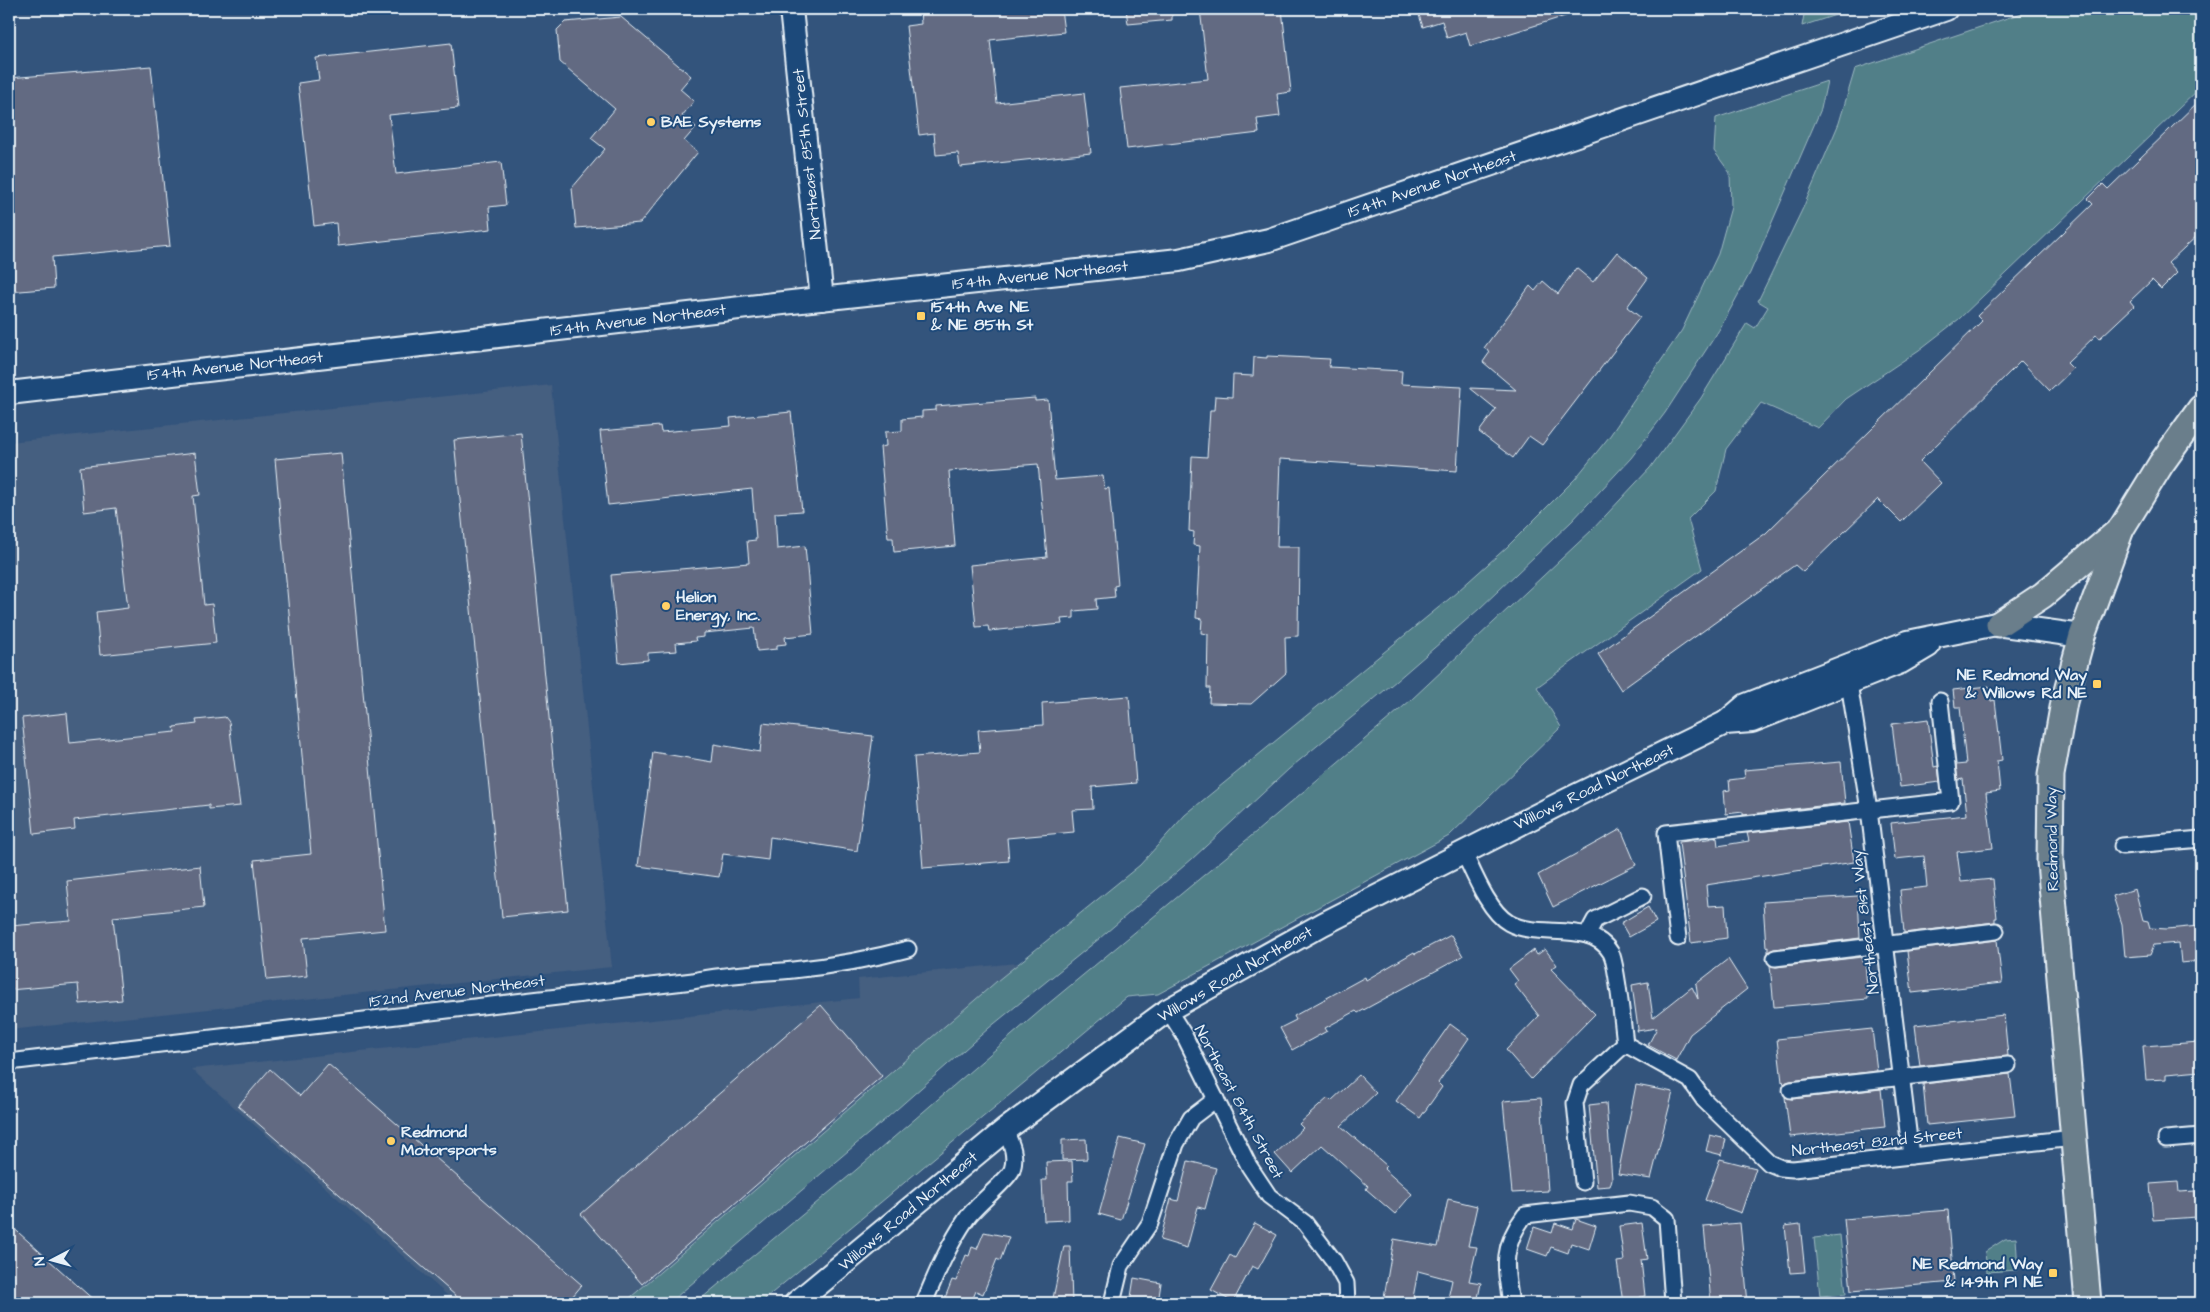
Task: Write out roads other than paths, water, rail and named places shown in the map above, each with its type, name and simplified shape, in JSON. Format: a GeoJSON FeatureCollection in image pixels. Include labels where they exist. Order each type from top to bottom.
{"type":"FeatureCollection","features":[{"type":"Feature","properties":{"kind":"main road","name":"Redmond Way"},"geometry":{"type":"LineString","coordinates":[[2088,1303],[2050,862],[2051,775],[2064,702],[2082,636],[2121,529],[2162,464],[2201,408]]}},
{"type":"Feature","properties":{"kind":"main road"},"geometry":{"type":"LineString","coordinates":[[1999,624],[2043,595],[2121,529]]}},
{"type":"Feature","properties":{"kind":"street","name":"Northeast 85th Street"},"geometry":{"type":"LineString","coordinates":[[791,9],[822,299]]}},
{"type":"Feature","properties":{"kind":"street","name":"154th Avenue Northeast"},"geometry":{"type":"LineString","coordinates":[[9,393],[822,299],[1179,260],[1269,240],[1946,9]]}},
{"type":"Feature","properties":{"kind":"street","name":"Willows Road Northeast"},"geometry":{"type":"LineString","coordinates":[[796,1303],[1005,1130],[1168,1010],[1323,924],[1569,799],[1725,723],[1746,705],[1908,642],[1999,624],[2082,636]]}},
{"type":"Feature","properties":{"kind":"street","name":"Willows Road Northeast"},"geometry":{"type":"LineString","coordinates":[[1725,723],[1752,721],[1901,662],[1946,635]]}},
{"type":"Feature","properties":{"kind":"street","name":"Northeast 81st Way"},"geometry":{"type":"LineString","coordinates":[[1848,683],[1869,810],[1911,1156]]}},
{"type":"Feature","properties":{"kind":"street"},"geometry":{"type":"LineString","coordinates":[[1678,938],[1666,833],[1951,801],[1940,701]]}},
{"type":"Feature","properties":{"kind":"street"},"geometry":{"type":"LineString","coordinates":[[2122,846],[2201,839]]}},
{"type":"Feature","properties":{"kind":"street"},"geometry":{"type":"LineString","coordinates":[[1464,853],[1492,905],[1508,922],[1524,929],[1587,935],[1602,941],[1612,955],[1625,1044],[1582,1085],[1575,1104],[1583,1182]]}},
{"type":"Feature","properties":{"kind":"street"},"geometry":{"type":"LineString","coordinates":[[1587,935],[1595,920],[1643,896]]}},
{"type":"Feature","properties":{"kind":"street"},"geometry":{"type":"LineString","coordinates":[[1774,958],[1996,931]]}},
{"type":"Feature","properties":{"kind":"street","name":"152nd Avenue Northeast"},"geometry":{"type":"LineString","coordinates":[[9,1062],[715,977],[796,969],[887,955],[908,949]]}},
{"type":"Feature","properties":{"kind":"street","name":"Northeast 84th Street"},"geometry":{"type":"LineString","coordinates":[[1168,1010],[1184,1035],[1249,1166],[1269,1196],[1305,1223],[1334,1261],[1346,1283],[1347,1303]]}},
{"type":"Feature","properties":{"kind":"street","name":"Northeast 82nd Street"},"geometry":{"type":"LineString","coordinates":[[1625,1044],[1690,1080],[1711,1106],[1769,1163],[1781,1168],[1793,1169],[2074,1138]]}},
{"type":"Feature","properties":{"kind":"street"},"geometry":{"type":"LineString","coordinates":[[1791,1090],[2008,1065]]}},
{"type":"Feature","properties":{"kind":"street"},"geometry":{"type":"LineString","coordinates":[[1112,1303],[1121,1266],[1150,1223],[1176,1144],[1191,1118],[1216,1099]]}},
{"type":"Feature","properties":{"kind":"street"},"geometry":{"type":"LineString","coordinates":[[924,1303],[937,1271],[967,1218],[982,1199],[1012,1170],[1014,1149],[1005,1130]]}},
{"type":"Feature","properties":{"kind":"street"},"geometry":{"type":"LineString","coordinates":[[2166,1139],[2201,1136]]}},
{"type":"Feature","properties":{"kind":"street"},"geometry":{"type":"LineString","coordinates":[[1511,1303],[1504,1262],[1515,1229],[1525,1215],[1629,1203],[1652,1208],[1667,1219],[1673,1303]]}},
{"type":"Feature","properties":{"kind":"place","name":"BAE Systems"},"geometry":{"type":"Point","coordinates":[651,122]}},
{"type":"Feature","properties":{"kind":"place","name":"154th Ave NE & NE 85th St"},"geometry":{"type":"Point","coordinates":[921,316]}},
{"type":"Feature","properties":{"kind":"place","name":"Helion Energy, Inc."},"geometry":{"type":"Point","coordinates":[666,606]}},
{"type":"Feature","properties":{"kind":"place","name":"NE Redmond Way & Willows Rd NE"},"geometry":{"type":"Point","coordinates":[2097,684]}},
{"type":"Feature","properties":{"kind":"place","name":"Redmond Motorsports"},"geometry":{"type":"Point","coordinates":[391,1141]}},
{"type":"Feature","properties":{"kind":"place","name":"NE Redmond Way & 149th Pl NE"},"geometry":{"type":"Point","coordinates":[2053,1273]}}]}
